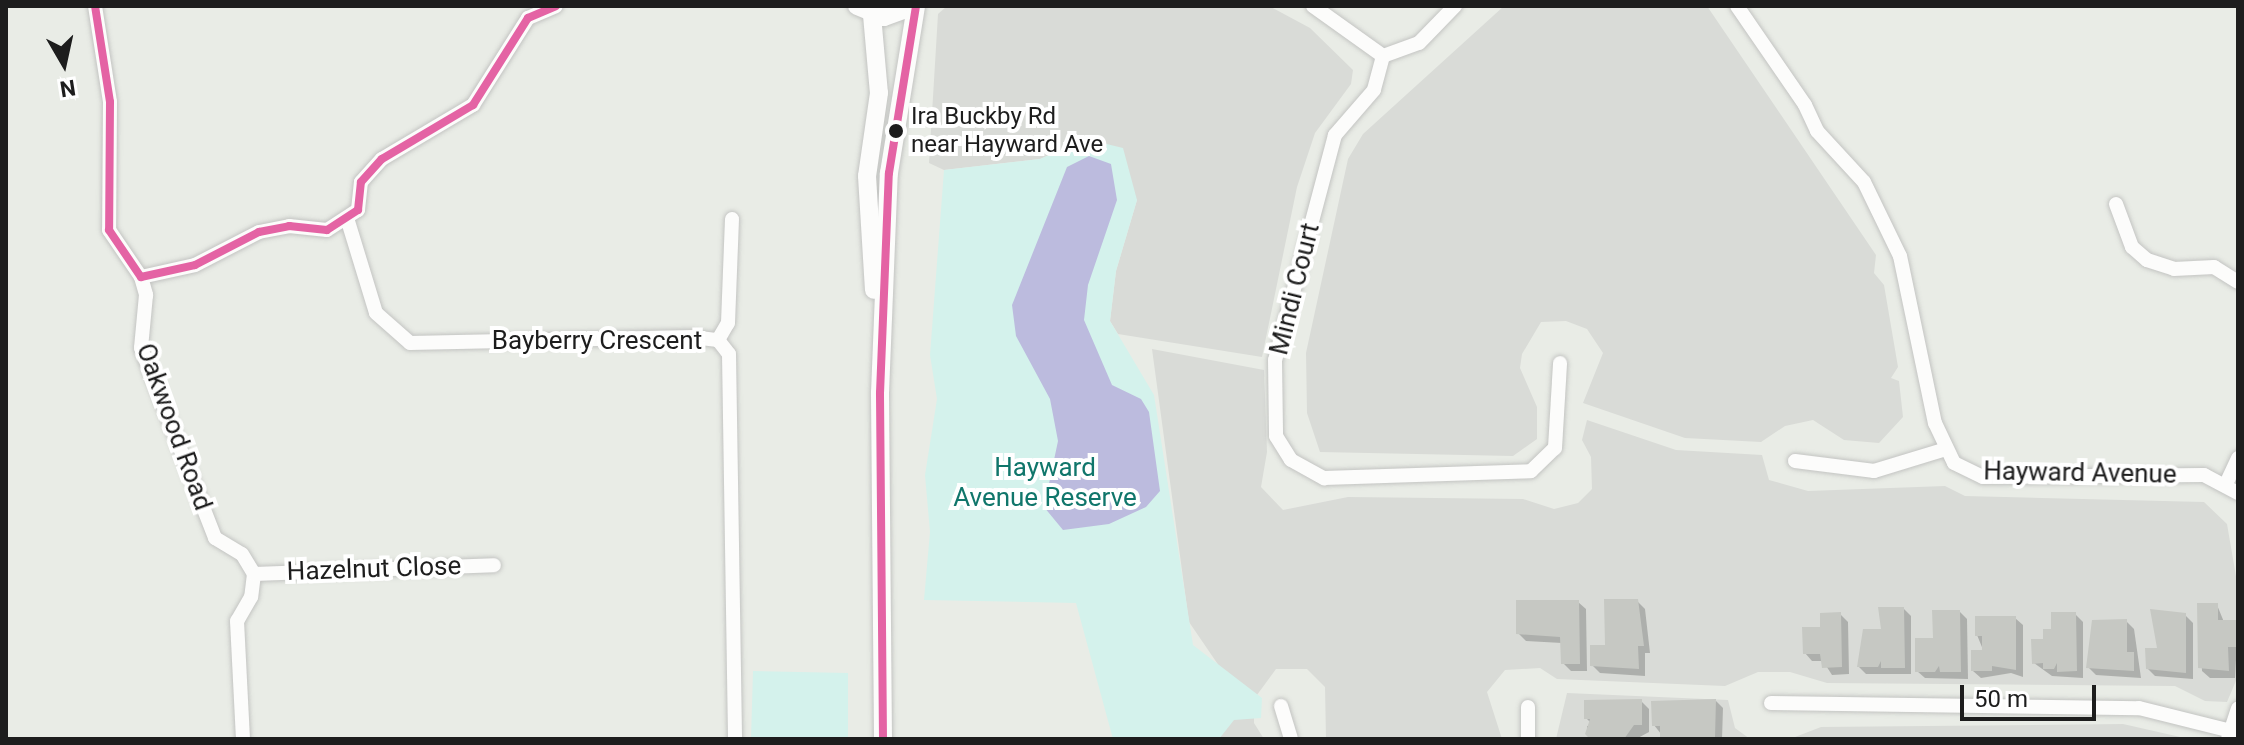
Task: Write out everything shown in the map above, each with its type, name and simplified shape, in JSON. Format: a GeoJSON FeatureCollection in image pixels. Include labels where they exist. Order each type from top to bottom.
{"type":"FeatureCollection","features":[{"type":"Feature","properties":{"kind":"street","name":"Oakwood Road"},"geometry":{"type":"LineString","coordinates":[[95,6],[110,102],[109,230],[141,277],[146,295],[141,348],[215,538],[242,554],[254,574]]}},
{"type":"Feature","properties":{"kind":"street"},"geometry":{"type":"LineString","coordinates":[[141,277],[195,265],[259,232],[289,226],[327,230],[347,218],[358,210],[361,182],[382,159],[473,105],[527,12],[556,6]]}},
{"type":"Feature","properties":{"kind":"street"},"geometry":{"type":"LineString","coordinates":[[880,393],[867,176],[879,93],[864,11],[896,16],[915,6]]}},
{"type":"Feature","properties":{"kind":"street"},"geometry":{"type":"LineString","coordinates":[[883,739],[880,393],[889,173],[915,6]]}},
{"type":"Feature","properties":{"kind":"street"},"geometry":{"type":"LineString","coordinates":[[1313,6],[1383,56],[1419,43],[1455,6]]}},
{"type":"Feature","properties":{"kind":"street","name":"Hayward Avenue"},"geometry":{"type":"LineString","coordinates":[[1737,6],[1805,105],[1817,131],[1864,182],[1900,256],[1935,423],[1954,463],[1983,477],[2204,475],[2232,489]]}},
{"type":"Feature","properties":{"kind":"street","name":"Mindi Court"},"geometry":{"type":"LineString","coordinates":[[1383,56],[1374,90],[1335,135],[1275,360],[1276,436],[1291,460],[1324,478],[1531,471],[1555,448],[1560,363]]}},
{"type":"Feature","properties":{"kind":"street"},"geometry":{"type":"LineString","coordinates":[[2116,204],[2132,247],[2147,260],[2174,269],[2214,267],[2238,282]]}},
{"type":"Feature","properties":{"kind":"street","name":"Bayberry Crescent"},"geometry":{"type":"LineString","coordinates":[[347,218],[376,313],[410,343],[718,340],[729,354],[735,739]]}},
{"type":"Feature","properties":{"kind":"street"},"geometry":{"type":"LineString","coordinates":[[718,340],[728,323],[732,219]]}},
{"type":"Feature","properties":{"kind":"street"},"geometry":{"type":"LineString","coordinates":[[1795,461],[1874,471],[1946,449]]}},
{"type":"Feature","properties":{"kind":"street"},"geometry":{"type":"LineString","coordinates":[[2232,489],[2238,458]]}},
{"type":"Feature","properties":{"kind":"street","name":"Hazelnut Close"},"geometry":{"type":"LineString","coordinates":[[254,574],[494,565]]}},
{"type":"Feature","properties":{"kind":"street"},"geometry":{"type":"LineString","coordinates":[[243,739],[237,621],[251,597],[254,574]]}},
{"type":"Feature","properties":{"kind":"street"},"geometry":{"type":"LineString","coordinates":[[1771,703],[2139,708],[2230,735],[2238,709]]}},
{"type":"Feature","properties":{"kind":"street"},"geometry":{"type":"LineString","coordinates":[[1281,706],[1291,739]]}},
{"type":"Feature","properties":{"kind":"street"},"geometry":{"type":"LineString","coordinates":[[1528,707],[1528,739]]}},
{"type":"Feature","properties":{"kind":"shaded area"},"geometry":{"type":"Polygon","coordinates":[[[947,6],[1269,6],[1310,28],[1353,70],[1351,84],[1315,133],[1297,187],[1262,357],[1118,334],[1110,321],[1116,271],[1137,200],[1086,139],[1040,159],[944,170],[929,163],[938,14],[947,6]]]}},
{"type":"Feature","properties":{"kind":"shaded area"},"geometry":{"type":"Polygon","coordinates":[[[1504,6],[1707,6],[1876,255],[1874,273],[1884,285],[1898,367],[1891,378],[1899,381],[1903,417],[1879,443],[1844,440],[1813,420],[1785,426],[1761,442],[1685,438],[1583,403],[1603,353],[1587,329],[1566,321],[1541,322],[1522,354],[1520,368],[1537,407],[1537,439],[1513,456],[1320,452],[1307,413],[1306,353],[1348,159],[1363,134],[1504,6]]]}},
{"type":"Feature","properties":{"kind":"shaded area"},"geometry":{"type":"Polygon","coordinates":[[[1152,349],[1264,370],[1267,452],[1261,487],[1283,510],[1348,497],[1523,499],[1554,509],[1578,503],[1592,489],[1591,457],[1582,440],[1587,420],[1676,450],[1762,455],[1769,480],[1808,491],[1945,486],[1965,496],[2204,502],[2227,524],[2238,588],[2238,676],[2227,702],[2205,701],[2175,686],[1827,683],[1790,672],[1758,672],[1725,686],[1557,679],[1540,668],[1505,670],[1487,692],[1502,739],[1326,739],[1325,687],[1307,669],[1276,669],[1254,699],[1254,723],[1264,739],[1206,739],[1243,701],[1189,622],[1152,349]]]}},
{"type":"Feature","properties":{"kind":"shaded area"},"geometry":{"type":"Polygon","coordinates":[[[1567,693],[1728,700],[1735,728],[1750,739],[1556,739],[1567,693]]]}},
{"type":"Feature","properties":{"kind":"shaded area"},"geometry":{"type":"Polygon","coordinates":[[[2123,724],[2189,739],[1790,739],[1821,727],[2123,724]]]}},
{"type":"Feature","properties":{"kind":"green space","name":"Hayward Avenue Reserve"},"geometry":{"type":"Polygon","coordinates":[[[1086,139],[1123,148],[1137,200],[1116,271],[1110,321],[1154,395],[1193,645],[1262,698],[1261,718],[1234,720],[1219,739],[1113,739],[1076,603],[924,600],[930,532],[925,475],[937,399],[930,355],[944,170],[1040,159],[1086,139]]]}},
{"type":"Feature","properties":{"kind":"green space"},"geometry":{"type":"Polygon","coordinates":[[[753,671],[848,673],[848,739],[751,739],[753,671]]]}},
{"type":"Feature","properties":{"kind":"water"},"geometry":{"type":"Polygon","coordinates":[[[1089,156],[1111,164],[1117,200],[1088,285],[1084,320],[1112,385],[1141,399],[1149,412],[1160,491],[1146,507],[1109,524],[1063,530],[1044,507],[1058,441],[1050,399],[1016,336],[1012,305],[1067,167],[1089,156]]]}},
{"type":"Feature","properties":{"kind":"building"},"geometry":{"type":"Polygon","coordinates":[[[1604,599],[1638,599],[1644,646],[1638,646],[1639,669],[1590,666],[1590,645],[1605,645],[1604,599]]]}},
{"type":"Feature","properties":{"kind":"building"},"geometry":{"type":"Polygon","coordinates":[[[1516,600],[1579,600],[1580,664],[1561,664],[1560,637],[1516,634],[1516,600]]]}},
{"type":"Feature","properties":{"kind":"building"},"geometry":{"type":"Polygon","coordinates":[[[2197,603],[2218,603],[2218,620],[2237,620],[2237,647],[2228,647],[2229,671],[2198,668],[2197,603]]]}},
{"type":"Feature","properties":{"kind":"building"},"geometry":{"type":"Polygon","coordinates":[[[1878,607],[1904,607],[1905,668],[1881,668],[1881,661],[1878,667],[1857,667],[1863,629],[1881,629],[1878,607]]]}},
{"type":"Feature","properties":{"kind":"building"},"geometry":{"type":"Polygon","coordinates":[[[2150,609],[2186,613],[2186,673],[2146,669],[2145,648],[2157,648],[2150,609]]]}},
{"type":"Feature","properties":{"kind":"building"},"geometry":{"type":"Polygon","coordinates":[[[1932,610],[1960,610],[1961,672],[1940,672],[1939,666],[1935,672],[1915,672],[1915,638],[1933,638],[1932,610]]]}},
{"type":"Feature","properties":{"kind":"building"},"geometry":{"type":"Polygon","coordinates":[[[1841,612],[1842,667],[1822,668],[1820,654],[1803,654],[1802,627],[1820,627],[1820,613],[1841,612]]]}},
{"type":"Feature","properties":{"kind":"building"},"geometry":{"type":"Polygon","coordinates":[[[2051,612],[2076,612],[2077,671],[2057,672],[2057,663],[2054,669],[2043,669],[2043,663],[2032,664],[2031,639],[2043,639],[2043,629],[2051,629],[2051,612]]]}},
{"type":"Feature","properties":{"kind":"building"},"geometry":{"type":"Polygon","coordinates":[[[1975,616],[2016,616],[2016,670],[1992,666],[1992,671],[1971,671],[1971,650],[1982,650],[1982,636],[1975,636],[1975,616]]]}},
{"type":"Feature","properties":{"kind":"building"},"geometry":{"type":"Polygon","coordinates":[[[2127,619],[2127,652],[2134,652],[2134,671],[2086,668],[2092,620],[2127,619]]]}},
{"type":"Feature","properties":{"kind":"building"},"geometry":{"type":"Polygon","coordinates":[[[1642,699],[1642,725],[1634,725],[1624,739],[1590,739],[1585,734],[1590,719],[1584,719],[1584,700],[1642,699]]]}},
{"type":"Feature","properties":{"kind":"building"},"geometry":{"type":"Polygon","coordinates":[[[1716,699],[1715,738],[1660,737],[1660,726],[1652,726],[1651,701],[1716,699]]]}},
{"type":"Feature","properties":{"kind":"transit line"},"geometry":{"type":"LineString","coordinates":[[95,6],[110,102],[109,230],[141,277],[195,265],[259,232],[289,226],[327,230],[358,210],[361,182],[382,159],[473,105],[528,18],[556,6]]}},
{"type":"Feature","properties":{"kind":"transit line"},"geometry":{"type":"LineString","coordinates":[[883,739],[880,393],[889,173],[916,6]]}},
{"type":"Feature","properties":{"kind":"place","name":"Ira Buckby Rd near Hayward Ave"},"geometry":{"type":"Point","coordinates":[896,131]}}]}
